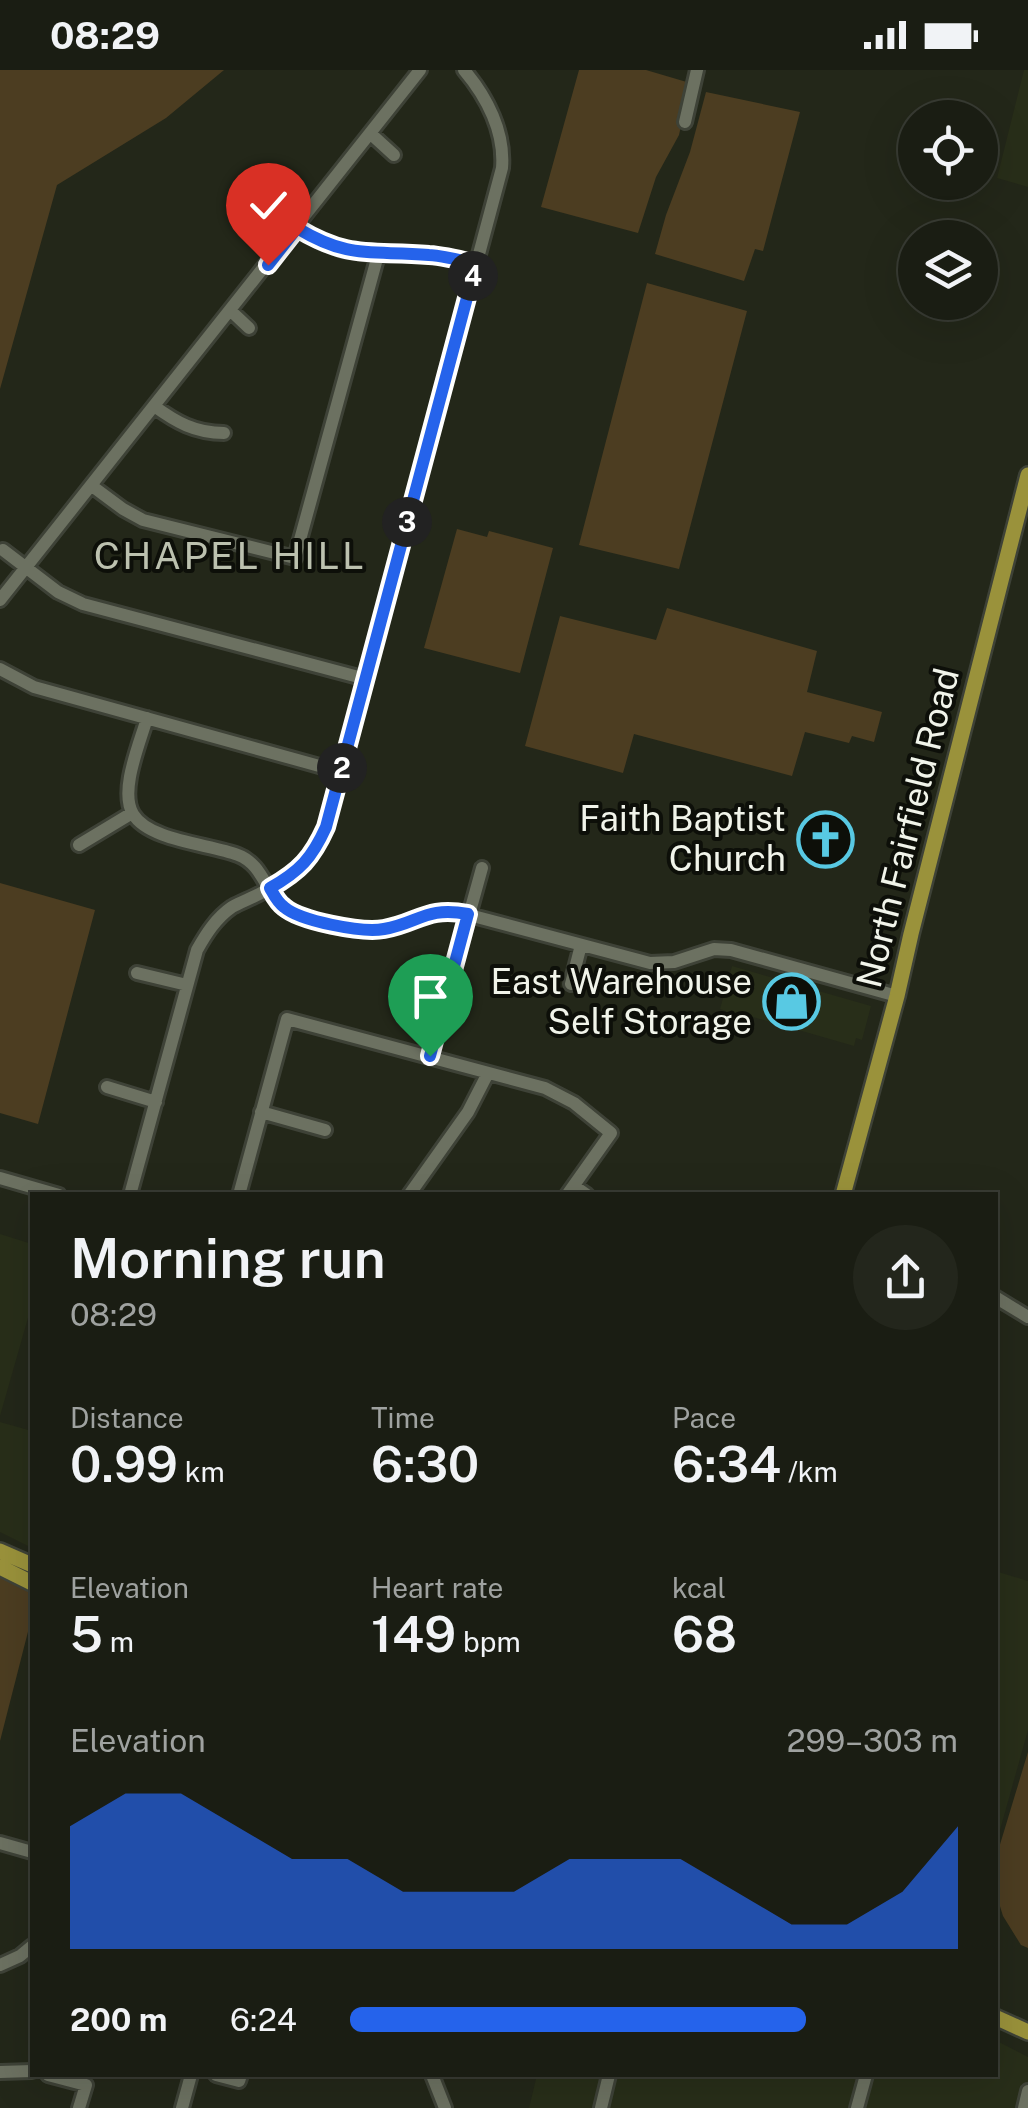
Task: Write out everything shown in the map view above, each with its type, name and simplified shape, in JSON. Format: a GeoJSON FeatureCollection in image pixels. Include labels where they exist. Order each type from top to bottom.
{"type":"FeatureCollection","features":[{"type":"Feature","properties":{"kind":"main road","name":"North Fairfield Road"},"geometry":{"type":"LineString","coordinates":[[845,1192],[1028,475]]}},
{"type":"Feature","properties":{"kind":"main road"},"geometry":{"type":"LineString","coordinates":[[0,1551],[30,1564]]}},
{"type":"Feature","properties":{"kind":"main road"},"geometry":{"type":"LineString","coordinates":[[0,1559],[30,1572]]}},
{"type":"Feature","properties":{"kind":"main road"},"geometry":{"type":"LineString","coordinates":[[0,1568],[30,1581]]}},
{"type":"Feature","properties":{"kind":"main road"},"geometry":{"type":"LineString","coordinates":[[998,2018],[1028,2032]]}},
{"type":"Feature","properties":{"kind":"street"},"geometry":{"type":"LineString","coordinates":[[0,600],[420,70]]}},
{"type":"Feature","properties":{"kind":"street"},"geometry":{"type":"LineString","coordinates":[[131,1192],[196,950],[209,928],[230,908],[296,871],[315,852],[326,827],[502,168],[500,131],[464,70]]}},
{"type":"Feature","properties":{"kind":"street"},"geometry":{"type":"LineString","coordinates":[[685,122],[697,70]]}},
{"type":"Feature","properties":{"kind":"street"},"geometry":{"type":"LineString","coordinates":[[371,134],[394,155]]}},
{"type":"Feature","properties":{"kind":"street"},"geometry":{"type":"LineString","coordinates":[[297,228],[343,250],[378,255],[426,254],[476,264]]}},
{"type":"Feature","properties":{"kind":"street"},"geometry":{"type":"LineString","coordinates":[[92,486],[143,520],[295,558],[378,255]]}},
{"type":"Feature","properties":{"kind":"street"},"geometry":{"type":"LineString","coordinates":[[231,310],[249,328]]}},
{"type":"Feature","properties":{"kind":"street"},"geometry":{"type":"LineString","coordinates":[[154,406],[179,424],[206,433],[224,432]]}},
{"type":"Feature","properties":{"kind":"street"},"geometry":{"type":"LineString","coordinates":[[4,550],[58,592],[83,604],[366,679]]}},
{"type":"Feature","properties":{"kind":"street"},"geometry":{"type":"LineString","coordinates":[[0,669],[34,686],[341,772]]}},
{"type":"Feature","properties":{"kind":"street"},"geometry":{"type":"LineString","coordinates":[[147,718],[129,781],[127,798],[132,814],[156,832],[240,855],[254,864],[281,906],[288,910],[364,931],[438,912],[468,914],[650,964],[714,949],[731,950],[897,996]]}},
{"type":"Feature","properties":{"kind":"street"},"geometry":{"type":"LineString","coordinates":[[79,845],[132,814]]}},
{"type":"Feature","properties":{"kind":"street"},"geometry":{"type":"LineString","coordinates":[[430,1056],[482,868]]}},
{"type":"Feature","properties":{"kind":"street"},"geometry":{"type":"LineString","coordinates":[[571,984],[582,945]]}},
{"type":"Feature","properties":{"kind":"street"},"geometry":{"type":"LineString","coordinates":[[138,973],[187,985]]}},
{"type":"Feature","properties":{"kind":"street"},"geometry":{"type":"LineString","coordinates":[[240,1192],[287,1019],[564,1096],[612,1133],[570,1190]]}},
{"type":"Feature","properties":{"kind":"street"},"geometry":{"type":"LineString","coordinates":[[411,1192],[468,1112],[488,1073]]}},
{"type":"Feature","properties":{"kind":"street"},"geometry":{"type":"LineString","coordinates":[[107,1088],[156,1102]]}},
{"type":"Feature","properties":{"kind":"street"},"geometry":{"type":"LineString","coordinates":[[262,1112],[326,1130]]}},
{"type":"Feature","properties":{"kind":"street"},"geometry":{"type":"LineString","coordinates":[[0,1178],[49,1192]]}},
{"type":"Feature","properties":{"kind":"street"},"geometry":{"type":"LineString","coordinates":[[998,1299],[1028,1316]]}},
{"type":"Feature","properties":{"kind":"street"},"geometry":{"type":"LineString","coordinates":[[0,1843],[30,1851]]}},
{"type":"Feature","properties":{"kind":"street"},"geometry":{"type":"LineString","coordinates":[[0,1965],[30,1948]]}},
{"type":"Feature","properties":{"kind":"street"},"geometry":{"type":"LineString","coordinates":[[0,2072],[30,2072]]}},
{"type":"Feature","properties":{"kind":"street"},"geometry":{"type":"LineString","coordinates":[[56,2077],[86,2085],[80,2108]]}},
{"type":"Feature","properties":{"kind":"street"},"geometry":{"type":"LineString","coordinates":[[182,2108],[191,2077]]}},
{"type":"Feature","properties":{"kind":"street"},"geometry":{"type":"LineString","coordinates":[[433,2077],[445,2108]]}},
{"type":"Feature","properties":{"kind":"street"},"geometry":{"type":"LineString","coordinates":[[602,2108],[610,2077]]}},
{"type":"Feature","properties":{"kind":"street"},"geometry":{"type":"LineString","coordinates":[[858,2108],[866,2077]]}},
{"type":"Feature","properties":{"kind":"street"},"geometry":{"type":"LineString","coordinates":[[1024,2108],[1028,2091]]}},
{"type":"Feature","properties":{"kind":"shaded area"},"geometry":{"type":"Polygon","coordinates":[[[0,70],[224,70],[166,118],[57,185],[0,389],[0,70]]]}},
{"type":"Feature","properties":{"kind":"shaded area"},"geometry":{"type":"Polygon","coordinates":[[[579,70],[646,70],[690,83],[679,135],[656,177],[638,233],[541,207],[579,70]]]}},
{"type":"Feature","properties":{"kind":"shaded area"},"geometry":{"type":"Polygon","coordinates":[[[1024,70],[1028,70],[1028,187],[998,178],[1024,70]]]}},
{"type":"Feature","properties":{"kind":"shaded area"},"geometry":{"type":"Polygon","coordinates":[[[706,92],[800,112],[763,251],[755,249],[744,281],[655,254],[706,92]]]}},
{"type":"Feature","properties":{"kind":"shaded area"},"geometry":{"type":"Polygon","coordinates":[[[647,283],[747,311],[679,569],[579,545],[647,283]]]}},
{"type":"Feature","properties":{"kind":"shaded area"},"geometry":{"type":"Polygon","coordinates":[[[457,529],[487,537],[489,531],[553,548],[520,673],[424,648],[457,529]]]}},
{"type":"Feature","properties":{"kind":"shaded area"},"geometry":{"type":"Polygon","coordinates":[[[667,608],[817,651],[807,692],[882,712],[874,742],[852,736],[849,743],[805,732],[792,776],[634,734],[623,773],[525,746],[560,616],[656,640],[667,608]]]}},
{"type":"Feature","properties":{"kind":"shaded area"},"geometry":{"type":"Polygon","coordinates":[[[0,883],[95,910],[38,1124],[0,1113],[0,883]]]}},
{"type":"Feature","properties":{"kind":"shaded area","name":"East Warehouse Self Storage"},"geometry":{"type":"Polygon","coordinates":[[[732,966],[871,1006],[862,1040],[856,1038],[854,1046],[746,1015],[742,1026],[723,1021],[726,1011],[720,1009],[732,966]]]}},
{"type":"Feature","properties":{"kind":"shaded area"},"geometry":{"type":"Polygon","coordinates":[[[0,1234],[30,1243],[30,1311],[0,1416],[0,1234]]]}},
{"type":"Feature","properties":{"kind":"shaded area"},"geometry":{"type":"Polygon","coordinates":[[[0,1422],[30,1430],[30,1547],[0,1532],[0,1422]]]}},
{"type":"Feature","properties":{"kind":"shaded area"},"geometry":{"type":"Polygon","coordinates":[[[998,1572],[1028,1581],[1028,1730],[998,1837],[998,1572]]]}},
{"type":"Feature","properties":{"kind":"shaded area"},"geometry":{"type":"Polygon","coordinates":[[[0,1574],[30,1588],[30,1624],[0,1741],[0,1574]]]}},
{"type":"Feature","properties":{"kind":"shaded area"},"geometry":{"type":"Polygon","coordinates":[[[1028,1752],[1028,1948],[1021,1945],[1003,1916],[998,1900],[998,1851],[1028,1752]]]}},
{"type":"Feature","properties":{"kind":"shaded area"},"geometry":{"type":"Polygon","coordinates":[[[998,2042],[1028,2057],[1028,2108],[529,2108],[537,2077],[998,2077],[998,2042]]]}},
{"type":"Feature","properties":{"kind":"place","name":"Faith Baptist Church"},"geometry":{"type":"Point","coordinates":[825,839]}},
{"type":"Feature","properties":{"kind":"place","name":"East Warehouse Self Storage"},"geometry":{"type":"Point","coordinates":[791,1002]}},
{"type":"Feature","properties":{"kind":"district","name":"CHAPEL HILL"},"geometry":{"type":"Point","coordinates":[230,556]}},
{"type":"Feature","properties":{"kind":"route"},"geometry":{"type":"LineString","coordinates":[[268,265],[297,228],[343,250],[378,255],[426,254],[476,264],[326,827],[315,852],[270,888],[281,906],[296,915],[364,931],[394,927],[438,912],[468,914],[430,1056]]}}]}
